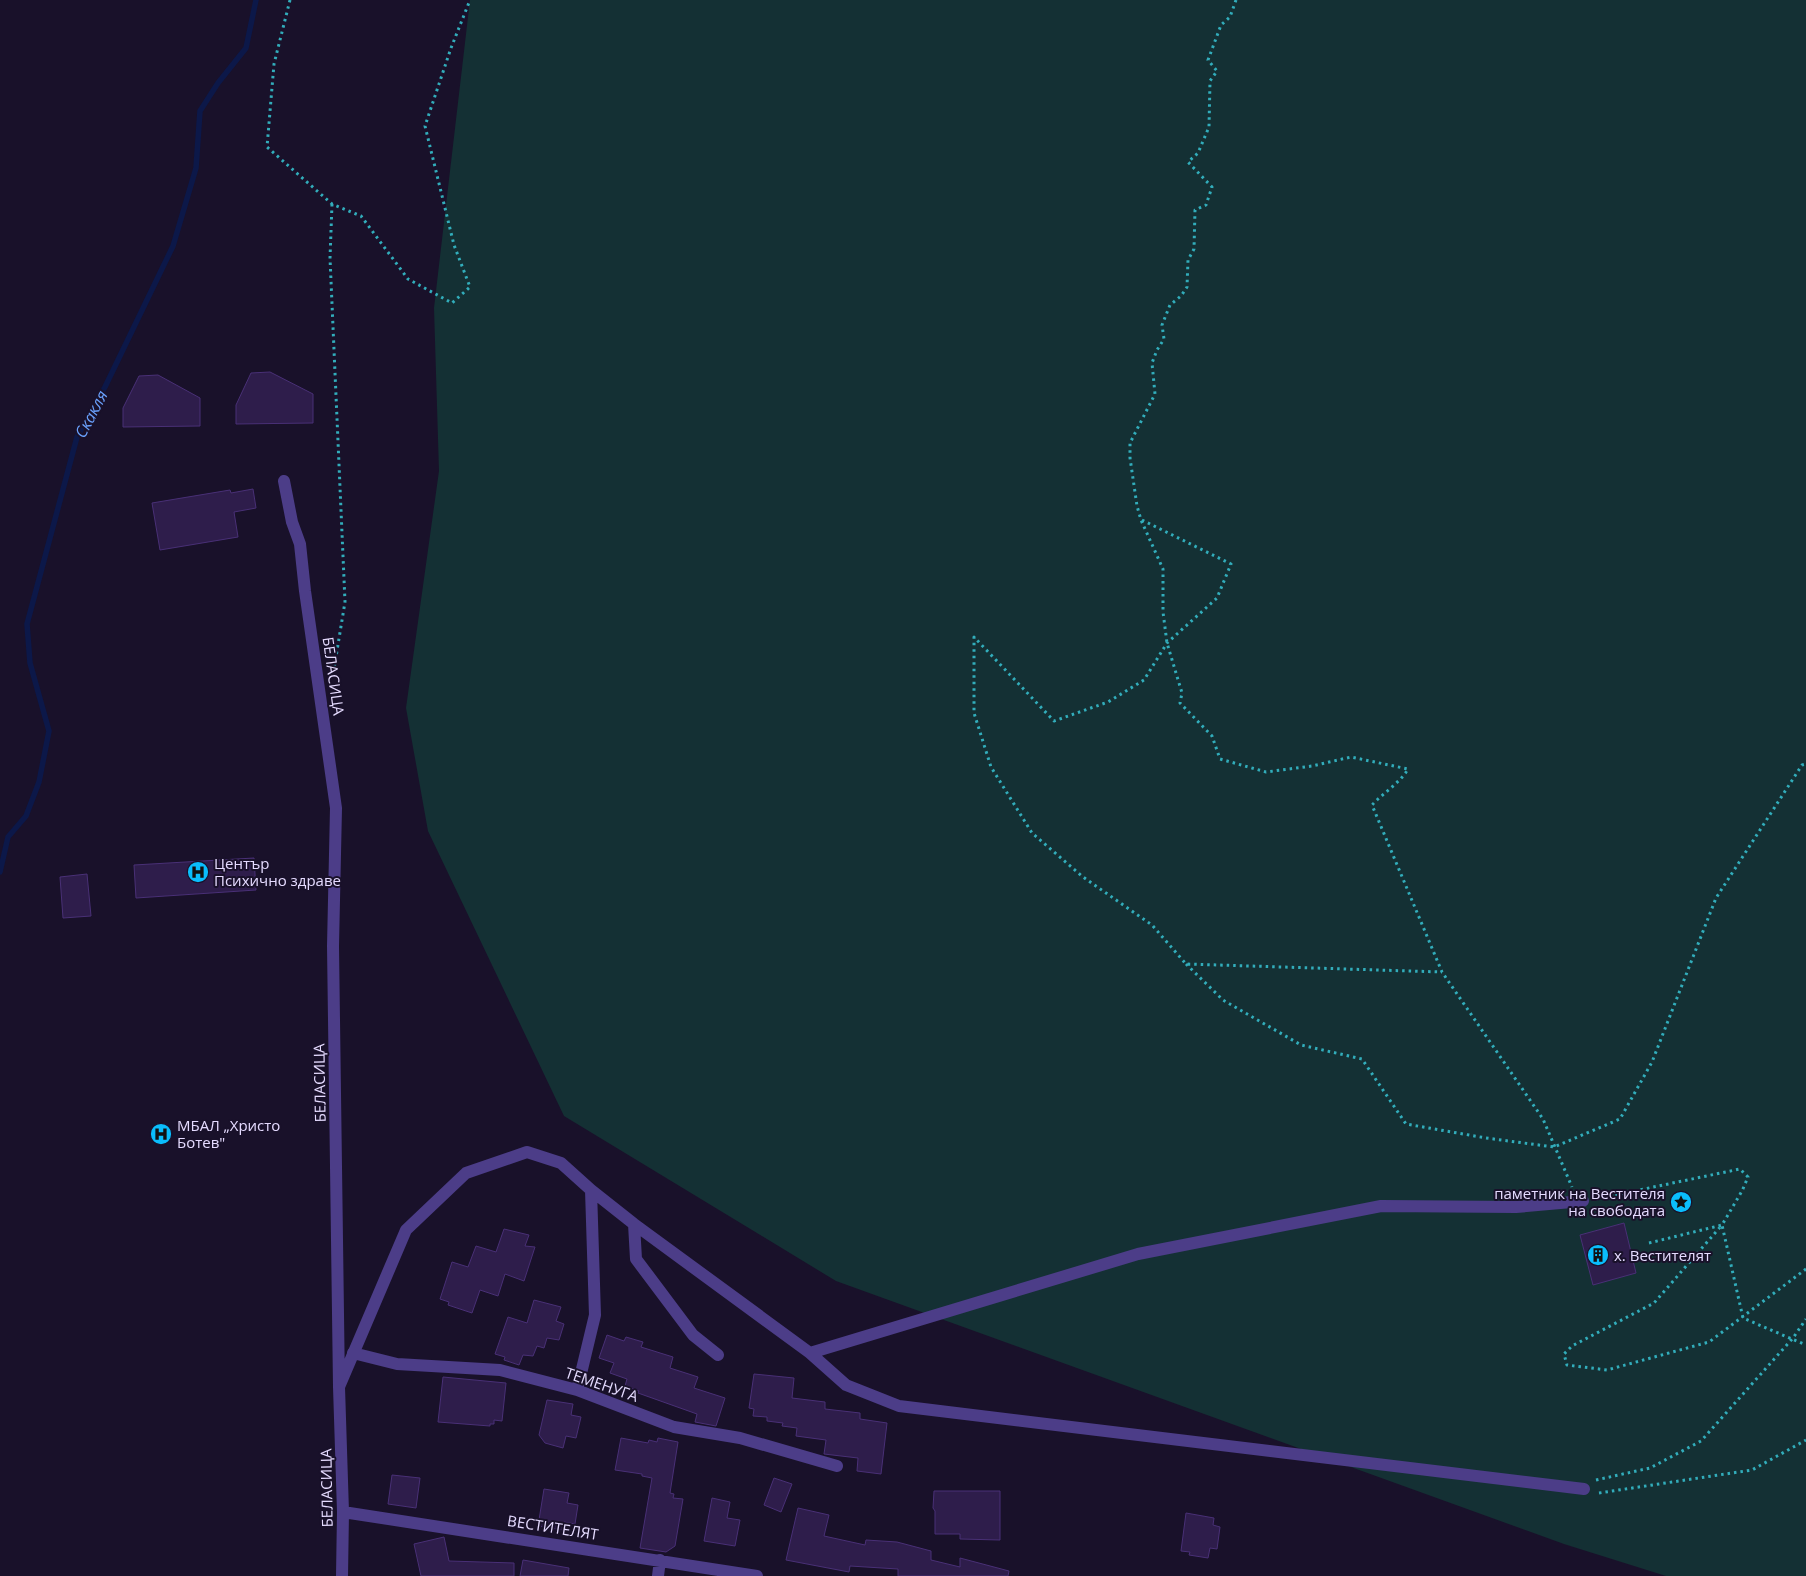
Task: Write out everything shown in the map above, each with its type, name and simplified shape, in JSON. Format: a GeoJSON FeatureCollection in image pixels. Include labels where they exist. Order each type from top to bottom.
{"type":"FeatureCollection","features":[{"type":"Feature","properties":{"kind":"street","name":"БЕЛАСИЦА"},"geometry":{"type":"LineString","coordinates":[[284,481],[292,522],[300,544],[336,808],[333,946],[339,1387],[343,1512],[342,1576]]}},
{"type":"Feature","properties":{"kind":"street"},"geometry":{"type":"LineString","coordinates":[[339,1387],[406,1230],[466,1173],[527,1152],[561,1163],[634,1224],[810,1353],[846,1385],[898,1406],[1584,1489]]}},
{"type":"Feature","properties":{"kind":"street"},"geometry":{"type":"LineString","coordinates":[[578,1390],[595,1315],[591,1190]]}},
{"type":"Feature","properties":{"kind":"street"},"geometry":{"type":"LineString","coordinates":[[810,1353],[1138,1254],[1381,1206],[1516,1207],[1583,1201]]}},
{"type":"Feature","properties":{"kind":"street"},"geometry":{"type":"LineString","coordinates":[[634,1224],[636,1259],[693,1335],[718,1355]]}},
{"type":"Feature","properties":{"kind":"street","name":"ТЕМЕНУГА"},"geometry":{"type":"LineString","coordinates":[[353,1353],[398,1364],[500,1370],[578,1390],[674,1427],[740,1438],[837,1466]]}},
{"type":"Feature","properties":{"kind":"street","name":"ВЕСТИТЕЛЯТ"},"geometry":{"type":"LineString","coordinates":[[343,1512],[757,1576]]}},
{"type":"Feature","properties":{"kind":"street"},"geometry":{"type":"LineString","coordinates":[[658,1576],[660,1560]]}},
{"type":"Feature","properties":{"kind":"path"},"geometry":{"type":"LineString","coordinates":[[290,0],[274,64],[267,147],[332,204],[361,216],[408,279],[452,303],[470,287],[454,246],[425,126],[451,48],[470,0]]}},
{"type":"Feature","properties":{"kind":"path"},"geometry":{"type":"LineString","coordinates":[[1236,0],[1230,17],[1221,25],[1208,60],[1217,71],[1210,81],[1209,127],[1198,154],[1188,162],[1212,187],[1206,205],[1195,210],[1194,249],[1188,260],[1187,287],[1181,296],[1170,305],[1162,325],[1164,339],[1152,363],[1155,394],[1130,443],[1130,458],[1137,506],[1164,568],[1166,643],[1182,693],[1180,703],[1212,736],[1220,759],[1266,772],[1312,766],[1351,757],[1408,769],[1372,805],[1442,972],[1543,1119],[1570,1184],[1583,1201],[1740,1169],[1748,1177],[1722,1225],[1654,1303],[1572,1346],[1564,1354],[1567,1365],[1606,1370],[1709,1342],[1806,1269]]}},
{"type":"Feature","properties":{"kind":"path"},"geometry":{"type":"LineString","coordinates":[[332,204],[330,258],[345,602],[332,681]]}},
{"type":"Feature","properties":{"kind":"path"},"geometry":{"type":"LineString","coordinates":[[1142,520],[1231,564],[1217,598],[1166,643],[1144,680],[1108,702],[1054,721],[974,637],[974,713],[990,767],[1032,833],[1083,877],[1152,925],[1186,964],[1223,1000],[1301,1044],[1362,1059],[1406,1124],[1486,1138],[1554,1147],[1620,1119],[1652,1062],[1716,898],[1796,773],[1802,765],[1806,764]]}},
{"type":"Feature","properties":{"kind":"path"},"geometry":{"type":"LineString","coordinates":[[1186,964],[1442,972]]}},
{"type":"Feature","properties":{"kind":"path"},"geometry":{"type":"LineString","coordinates":[[1649,1243],[1722,1225]]}},
{"type":"Feature","properties":{"kind":"path"},"geometry":{"type":"LineString","coordinates":[[1722,1225],[1743,1318]]}},
{"type":"Feature","properties":{"kind":"path"},"geometry":{"type":"LineString","coordinates":[[1743,1318],[1806,1345]]}},
{"type":"Feature","properties":{"kind":"path"},"geometry":{"type":"LineString","coordinates":[[1806,1319],[1793,1338],[1701,1441],[1650,1468],[1587,1482],[1584,1489],[1589,1494],[1752,1470],[1806,1440]]}},
{"type":"Feature","properties":{"kind":"green space"},"geometry":{"type":"Polygon","coordinates":[[[470,0],[1806,0],[1806,1576],[1666,1576],[1564,1544],[836,1281],[564,1116],[428,831],[406,708],[439,471],[434,308],[470,0]]]}},
{"type":"Feature","properties":{"kind":"building"},"geometry":{"type":"Polygon","coordinates":[[[270,372],[313,394],[313,423],[236,424],[236,405],[251,373],[270,372]]]}},
{"type":"Feature","properties":{"kind":"building"},"geometry":{"type":"Polygon","coordinates":[[[158,375],[200,398],[200,426],[123,427],[123,408],[139,376],[158,375]]]}},
{"type":"Feature","properties":{"kind":"building"},"geometry":{"type":"Polygon","coordinates":[[[253,489],[256,508],[234,512],[238,537],[160,550],[152,503],[230,490],[231,493],[253,489]]]}},
{"type":"Feature","properties":{"kind":"building"},"geometry":{"type":"Polygon","coordinates":[[[254,858],[256,890],[136,898],[134,865],[254,858]]]}},
{"type":"Feature","properties":{"kind":"building"},"geometry":{"type":"Polygon","coordinates":[[[87,874],[91,916],[63,918],[60,877],[87,874]]]}},
{"type":"Feature","properties":{"kind":"building","name":"х. Вестителят"},"geometry":{"type":"Polygon","coordinates":[[[1624,1223],[1636,1273],[1593,1285],[1580,1235],[1624,1223]]]}},
{"type":"Feature","properties":{"kind":"building"},"geometry":{"type":"Polygon","coordinates":[[[504,1229],[529,1235],[525,1246],[535,1247],[524,1281],[505,1274],[498,1296],[480,1290],[472,1313],[448,1305],[449,1302],[440,1299],[452,1262],[468,1267],[476,1246],[496,1252],[504,1229]]]}},
{"type":"Feature","properties":{"kind":"building"},"geometry":{"type":"Polygon","coordinates":[[[534,1300],[561,1307],[556,1321],[564,1324],[559,1340],[547,1338],[544,1348],[537,1346],[533,1356],[523,1355],[519,1365],[504,1360],[505,1357],[495,1354],[508,1317],[527,1323],[534,1300]]]}},
{"type":"Feature","properties":{"kind":"building"},"geometry":{"type":"Polygon","coordinates":[[[607,1335],[624,1341],[626,1337],[643,1342],[641,1347],[673,1357],[670,1368],[698,1377],[694,1388],[725,1398],[716,1426],[695,1422],[697,1414],[638,1393],[639,1391],[625,1386],[627,1379],[610,1373],[614,1363],[599,1358],[607,1335]]]}},
{"type":"Feature","properties":{"kind":"building"},"geometry":{"type":"Polygon","coordinates":[[[754,1374],[794,1378],[792,1398],[825,1402],[825,1409],[860,1413],[860,1419],[887,1423],[881,1474],[857,1471],[858,1458],[824,1454],[826,1440],[796,1436],[797,1428],[782,1426],[783,1423],[767,1421],[767,1417],[753,1416],[754,1409],[749,1408],[754,1374]]]}},
{"type":"Feature","properties":{"kind":"building"},"geometry":{"type":"Polygon","coordinates":[[[443,1377],[506,1383],[502,1421],[494,1420],[494,1424],[490,1424],[490,1426],[438,1422],[443,1377]]]}},
{"type":"Feature","properties":{"kind":"building"},"geometry":{"type":"Polygon","coordinates":[[[547,1400],[573,1404],[571,1415],[581,1417],[576,1438],[566,1436],[563,1448],[545,1443],[539,1435],[547,1400]]]}},
{"type":"Feature","properties":{"kind":"building"},"geometry":{"type":"Polygon","coordinates":[[[621,1438],[648,1443],[649,1440],[657,1442],[658,1438],[678,1442],[670,1493],[674,1494],[673,1498],[683,1499],[675,1546],[666,1552],[640,1548],[652,1478],[642,1476],[642,1474],[615,1470],[621,1438]]]}},
{"type":"Feature","properties":{"kind":"building"},"geometry":{"type":"Polygon","coordinates":[[[392,1475],[420,1478],[416,1508],[388,1504],[392,1475]]]}},
{"type":"Feature","properties":{"kind":"building"},"geometry":{"type":"Polygon","coordinates":[[[774,1478],[792,1484],[781,1512],[764,1505],[774,1478]]]}},
{"type":"Feature","properties":{"kind":"building"},"geometry":{"type":"Polygon","coordinates":[[[544,1489],[569,1493],[567,1503],[578,1505],[575,1524],[564,1522],[563,1530],[538,1526],[544,1489]]]}},
{"type":"Feature","properties":{"kind":"building"},"geometry":{"type":"Polygon","coordinates":[[[934,1491],[1000,1491],[1000,1540],[960,1539],[960,1534],[935,1534],[934,1491]]]}},
{"type":"Feature","properties":{"kind":"building"},"geometry":{"type":"Polygon","coordinates":[[[712,1498],[730,1502],[727,1518],[740,1520],[735,1546],[704,1541],[712,1498]]]}},
{"type":"Feature","properties":{"kind":"building"},"geometry":{"type":"Polygon","coordinates":[[[798,1508],[829,1515],[824,1536],[865,1545],[866,1540],[897,1542],[931,1551],[931,1560],[960,1567],[960,1558],[1009,1571],[1008,1576],[898,1576],[898,1569],[850,1566],[849,1572],[786,1560],[798,1508]]]}},
{"type":"Feature","properties":{"kind":"building"},"geometry":{"type":"Polygon","coordinates":[[[1186,1513],[1214,1518],[1213,1525],[1220,1527],[1217,1549],[1210,1548],[1208,1558],[1189,1555],[1190,1552],[1181,1551],[1186,1513]]]}},
{"type":"Feature","properties":{"kind":"building"},"geometry":{"type":"Polygon","coordinates":[[[444,1537],[449,1561],[514,1563],[514,1576],[421,1576],[414,1544],[444,1537]]]}},
{"type":"Feature","properties":{"kind":"building"},"geometry":{"type":"Polygon","coordinates":[[[523,1560],[569,1568],[568,1576],[520,1576],[523,1560]]]}},
{"type":"Feature","properties":{"kind":"waterway","name":"Скакля"},"geometry":{"type":"LineString","coordinates":[[0,872],[8,837],[26,816],[39,782],[49,731],[30,663],[27,624],[77,437],[105,387],[173,246],[196,168],[200,111],[218,83],[246,48],[256,0]]}},
{"type":"Feature","properties":{"kind":"place","name":"Център Психично здраве"},"geometry":{"type":"Point","coordinates":[198,872]}},
{"type":"Feature","properties":{"kind":"place","name":"МБАЛ „Христо Ботев\""},"geometry":{"type":"Point","coordinates":[161,1134]}},
{"type":"Feature","properties":{"kind":"place","name":"паметник на Вестителя на свободата"},"geometry":{"type":"Point","coordinates":[1681,1202]}},
{"type":"Feature","properties":{"kind":"place","name":"х. Вестителят"},"geometry":{"type":"Point","coordinates":[1598,1255]}}]}
